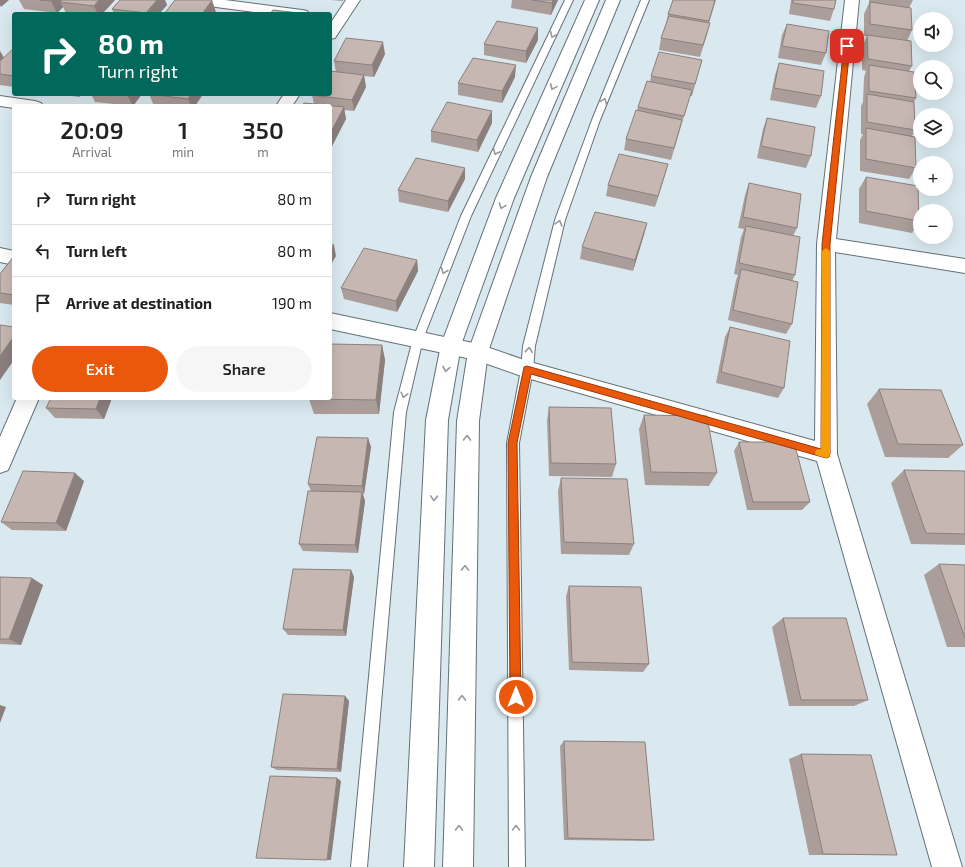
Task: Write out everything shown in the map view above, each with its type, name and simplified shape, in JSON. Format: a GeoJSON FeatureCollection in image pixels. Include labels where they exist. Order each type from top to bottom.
{"type":"FeatureCollection","features":[{"type":"Feature","properties":{"kind":"main road"},"geometry":{"type":"LineString","coordinates":[[193,0],[286,12]]}},
{"type":"Feature","properties":{"kind":"main road"},"geometry":{"type":"LineString","coordinates":[[332,28],[335,18],[353,0]]}},
{"type":"Feature","properties":{"kind":"main road"},"geometry":{"type":"LineString","coordinates":[[419,867],[438,420],[450,345],[505,198],[592,0]]}},
{"type":"Feature","properties":{"kind":"main road"},"geometry":{"type":"LineString","coordinates":[[458,867],[468,421],[478,352],[539,177],[613,0]]}},
{"type":"Feature","properties":{"kind":"main road"},"geometry":{"type":"LineString","coordinates":[[852,0],[826,244],[826,454],[946,867]]}},
{"type":"Feature","properties":{"kind":"main road"},"geometry":{"type":"LineString","coordinates":[[0,101],[21,104]]}},
{"type":"Feature","properties":{"kind":"main road"},"geometry":{"type":"LineString","coordinates":[[826,244],[965,266]]}},
{"type":"Feature","properties":{"kind":"main road"},"geometry":{"type":"LineString","coordinates":[[0,256],[12,258]]}},
{"type":"Feature","properties":{"kind":"main road"},"geometry":{"type":"LineString","coordinates":[[332,321],[478,352],[527,370],[826,454]]}},
{"type":"Feature","properties":{"kind":"main road"},"geometry":{"type":"LineString","coordinates":[[0,463],[27,400]]}},
{"type":"Feature","properties":{"kind":"lane"},"geometry":{"type":"LineString","coordinates":[[359,867],[400,412],[418,339],[466,216],[569,0]]}},
{"type":"Feature","properties":{"kind":"lane"},"geometry":{"type":"LineString","coordinates":[[517,867],[512,443],[527,370],[529,346],[560,220],[596,120],[645,0]]}},
{"type":"Feature","properties":{"kind":"building"},"geometry":{"type":"Polygon","coordinates":[[[62,0],[99,0],[94,6],[60,2],[62,0]]]}},
{"type":"Feature","properties":{"kind":"building"},"geometry":{"type":"Polygon","coordinates":[[[120,0],[157,0],[147,12],[112,9],[120,0]]]}},
{"type":"Feature","properties":{"kind":"building"},"geometry":{"type":"Polygon","coordinates":[[[175,0],[212,0],[203,12],[166,12],[175,0]]]}},
{"type":"Feature","properties":{"kind":"building"},"geometry":{"type":"Polygon","coordinates":[[[532,0],[553,0],[552,3],[532,0]]]}},
{"type":"Feature","properties":{"kind":"building"},"geometry":{"type":"Polygon","coordinates":[[[673,0],[715,0],[709,21],[668,14],[673,0]]]}},
{"type":"Feature","properties":{"kind":"building"},"geometry":{"type":"Polygon","coordinates":[[[793,0],[836,0],[834,9],[793,3],[793,0]]]}},
{"type":"Feature","properties":{"kind":"building"},"geometry":{"type":"Polygon","coordinates":[[[870,2],[911,8],[912,30],[870,24],[870,2]]]}},
{"type":"Feature","properties":{"kind":"building"},"geometry":{"type":"Polygon","coordinates":[[[273,10],[290,12],[272,12],[273,10]]]}},
{"type":"Feature","properties":{"kind":"building"},"geometry":{"type":"Polygon","coordinates":[[[669,16],[710,23],[703,45],[661,38],[669,16]]]}},
{"type":"Feature","properties":{"kind":"building"},"geometry":{"type":"Polygon","coordinates":[[[497,21],[538,28],[526,51],[484,44],[497,21]]]}},
{"type":"Feature","properties":{"kind":"building"},"geometry":{"type":"Polygon","coordinates":[[[787,24],[829,31],[826,53],[782,46],[787,24]]]}},
{"type":"Feature","properties":{"kind":"building"},"geometry":{"type":"Polygon","coordinates":[[[867,35],[911,41],[912,66],[868,59],[867,35]]]}},
{"type":"Feature","properties":{"kind":"building"},"geometry":{"type":"Polygon","coordinates":[[[346,38],[383,42],[372,65],[334,61],[346,38]]]}},
{"type":"Feature","properties":{"kind":"building"},"geometry":{"type":"Polygon","coordinates":[[[12,50],[12,76],[0,74],[0,61],[12,50]]]}},
{"type":"Feature","properties":{"kind":"building"},"geometry":{"type":"Polygon","coordinates":[[[659,52],[702,60],[695,84],[651,76],[659,52]]]}},
{"type":"Feature","properties":{"kind":"building"},"geometry":{"type":"Polygon","coordinates":[[[473,58],[516,65],[502,91],[458,83],[473,58]]]}},
{"type":"Feature","properties":{"kind":"building"},"geometry":{"type":"Polygon","coordinates":[[[779,63],[824,71],[821,96],[774,88],[779,63]]]}},
{"type":"Feature","properties":{"kind":"building"},"geometry":{"type":"Polygon","coordinates":[[[869,65],[913,72],[913,98],[869,91],[869,65]]]}},
{"type":"Feature","properties":{"kind":"building"},"geometry":{"type":"Polygon","coordinates":[[[332,71],[364,75],[352,100],[320,96],[332,96],[332,71]]]}},
{"type":"Feature","properties":{"kind":"building"},"geometry":{"type":"Polygon","coordinates":[[[647,81],[692,90],[684,116],[638,107],[647,81]]]}},
{"type":"Feature","properties":{"kind":"building"},"geometry":{"type":"Polygon","coordinates":[[[867,94],[914,102],[913,130],[867,122],[867,94]]]}},
{"type":"Feature","properties":{"kind":"building"},"geometry":{"type":"Polygon","coordinates":[[[165,96],[190,96],[188,99],[165,96]]]}},
{"type":"Feature","properties":{"kind":"building"},"geometry":{"type":"Polygon","coordinates":[[[447,102],[492,111],[477,140],[431,131],[447,102]]]}},
{"type":"Feature","properties":{"kind":"building"},"geometry":{"type":"Polygon","coordinates":[[[332,106],[344,107],[332,130],[332,106]]]}},
{"type":"Feature","properties":{"kind":"building"},"geometry":{"type":"Polygon","coordinates":[[[636,110],[682,120],[674,148],[626,139],[636,110]]]}},
{"type":"Feature","properties":{"kind":"building"},"geometry":{"type":"Polygon","coordinates":[[[767,118],[815,127],[811,156],[761,146],[767,118]]]}},
{"type":"Feature","properties":{"kind":"building"},"geometry":{"type":"Polygon","coordinates":[[[866,128],[913,137],[913,148],[915,148],[916,156],[913,156],[913,167],[866,159],[866,128]]]}},
{"type":"Feature","properties":{"kind":"building"},"geometry":{"type":"Polygon","coordinates":[[[619,154],[668,164],[658,196],[608,185],[619,154]]]}},
{"type":"Feature","properties":{"kind":"building"},"geometry":{"type":"Polygon","coordinates":[[[416,158],[465,168],[448,201],[398,190],[416,158]]]}},
{"type":"Feature","properties":{"kind":"building"},"geometry":{"type":"Polygon","coordinates":[[[866,177],[913,185],[913,196],[918,196],[919,204],[913,204],[913,220],[866,211],[866,177]]]}},
{"type":"Feature","properties":{"kind":"building"},"geometry":{"type":"Polygon","coordinates":[[[749,183],[801,194],[797,228],[743,217],[749,183]]]}},
{"type":"Feature","properties":{"kind":"building"},"geometry":{"type":"Polygon","coordinates":[[[595,212],[647,223],[635,260],[582,247],[595,212]]]}},
{"type":"Feature","properties":{"kind":"building"},"geometry":{"type":"Polygon","coordinates":[[[746,226],[800,237],[795,275],[739,263],[746,226]]]}},
{"type":"Feature","properties":{"kind":"building"},"geometry":{"type":"Polygon","coordinates":[[[364,248],[417,260],[396,301],[341,288],[364,248]]]}},
{"type":"Feature","properties":{"kind":"building"},"geometry":{"type":"Polygon","coordinates":[[[12,259],[12,295],[0,293],[0,274],[12,259]]]}},
{"type":"Feature","properties":{"kind":"building"},"geometry":{"type":"Polygon","coordinates":[[[741,269],[798,282],[792,324],[733,310],[741,269]]]}},
{"type":"Feature","properties":{"kind":"building"},"geometry":{"type":"Polygon","coordinates":[[[0,325],[12,327],[12,339],[0,356],[0,325]]]}},
{"type":"Feature","properties":{"kind":"building"},"geometry":{"type":"Polygon","coordinates":[[[730,327],[790,341],[784,388],[721,372],[730,327]]]}},
{"type":"Feature","properties":{"kind":"building"},"geometry":{"type":"Polygon","coordinates":[[[332,344],[382,345],[376,400],[332,399],[332,344]]]}},
{"type":"Feature","properties":{"kind":"building"},"geometry":{"type":"Polygon","coordinates":[[[879,389],[941,390],[963,445],[898,444],[879,389]]]}},
{"type":"Feature","properties":{"kind":"building"},"geometry":{"type":"Polygon","coordinates":[[[50,400],[99,400],[96,409],[46,408],[50,400]]]}},
{"type":"Feature","properties":{"kind":"building"},"geometry":{"type":"Polygon","coordinates":[[[549,407],[611,408],[616,464],[551,463],[549,407]]]}},
{"type":"Feature","properties":{"kind":"building"},"geometry":{"type":"Polygon","coordinates":[[[644,415],[707,416],[717,473],[651,472],[644,415]]]}},
{"type":"Feature","properties":{"kind":"building"},"geometry":{"type":"Polygon","coordinates":[[[317,437],[368,438],[362,486],[308,484],[317,437]]]}},
{"type":"Feature","properties":{"kind":"building"},"geometry":{"type":"Polygon","coordinates":[[[739,442],[794,442],[810,502],[753,502],[739,442]]]}},
{"type":"Feature","properties":{"kind":"building"},"geometry":{"type":"Polygon","coordinates":[[[904,470],[965,471],[965,534],[926,533],[904,470]]]}},
{"type":"Feature","properties":{"kind":"building"},"geometry":{"type":"Polygon","coordinates":[[[23,471],[75,473],[56,523],[1,522],[23,471]]]}},
{"type":"Feature","properties":{"kind":"building"},"geometry":{"type":"Polygon","coordinates":[[[561,478],[627,479],[634,544],[564,542],[561,478]]]}},
{"type":"Feature","properties":{"kind":"building"},"geometry":{"type":"Polygon","coordinates":[[[308,491],[362,492],[355,545],[299,544],[308,491]]]}},
{"type":"Feature","properties":{"kind":"building"},"geometry":{"type":"Polygon","coordinates":[[[939,564],[965,565],[965,638],[939,564]]]}},
{"type":"Feature","properties":{"kind":"building"},"geometry":{"type":"Polygon","coordinates":[[[293,569],[351,570],[343,630],[283,629],[293,569]]]}},
{"type":"Feature","properties":{"kind":"building"},"geometry":{"type":"Polygon","coordinates":[[[0,577],[32,578],[9,639],[0,639],[0,577]]]}},
{"type":"Feature","properties":{"kind":"building"},"geometry":{"type":"Polygon","coordinates":[[[569,586],[641,587],[649,664],[572,662],[569,586]]]}},
{"type":"Feature","properties":{"kind":"building"},"geometry":{"type":"Polygon","coordinates":[[[783,618],[846,618],[868,700],[801,700],[783,618]]]}},
{"type":"Feature","properties":{"kind":"building"},"geometry":{"type":"Polygon","coordinates":[[[283,694],[345,696],[337,769],[271,767],[283,694]]]}},
{"type":"Feature","properties":{"kind":"building"},"geometry":{"type":"Polygon","coordinates":[[[564,741],[645,742],[654,840],[568,838],[564,741]]]}},
{"type":"Feature","properties":{"kind":"building"},"geometry":{"type":"Polygon","coordinates":[[[801,754],[871,755],[897,855],[823,854],[801,754]]]}},
{"type":"Feature","properties":{"kind":"building"},"geometry":{"type":"Polygon","coordinates":[[[270,776],[337,778],[327,860],[256,858],[270,776]]]}},
{"type":"Feature","properties":{"kind":"slow traffic"},"geometry":{"type":"LineString","coordinates":[[819,453],[826,454],[826,251]]}},
{"type":"Feature","properties":{"kind":"route"},"geometry":{"type":"LineString","coordinates":[[516,697],[512,443],[527,370],[826,454],[826,244],[847,46]]}}]}
